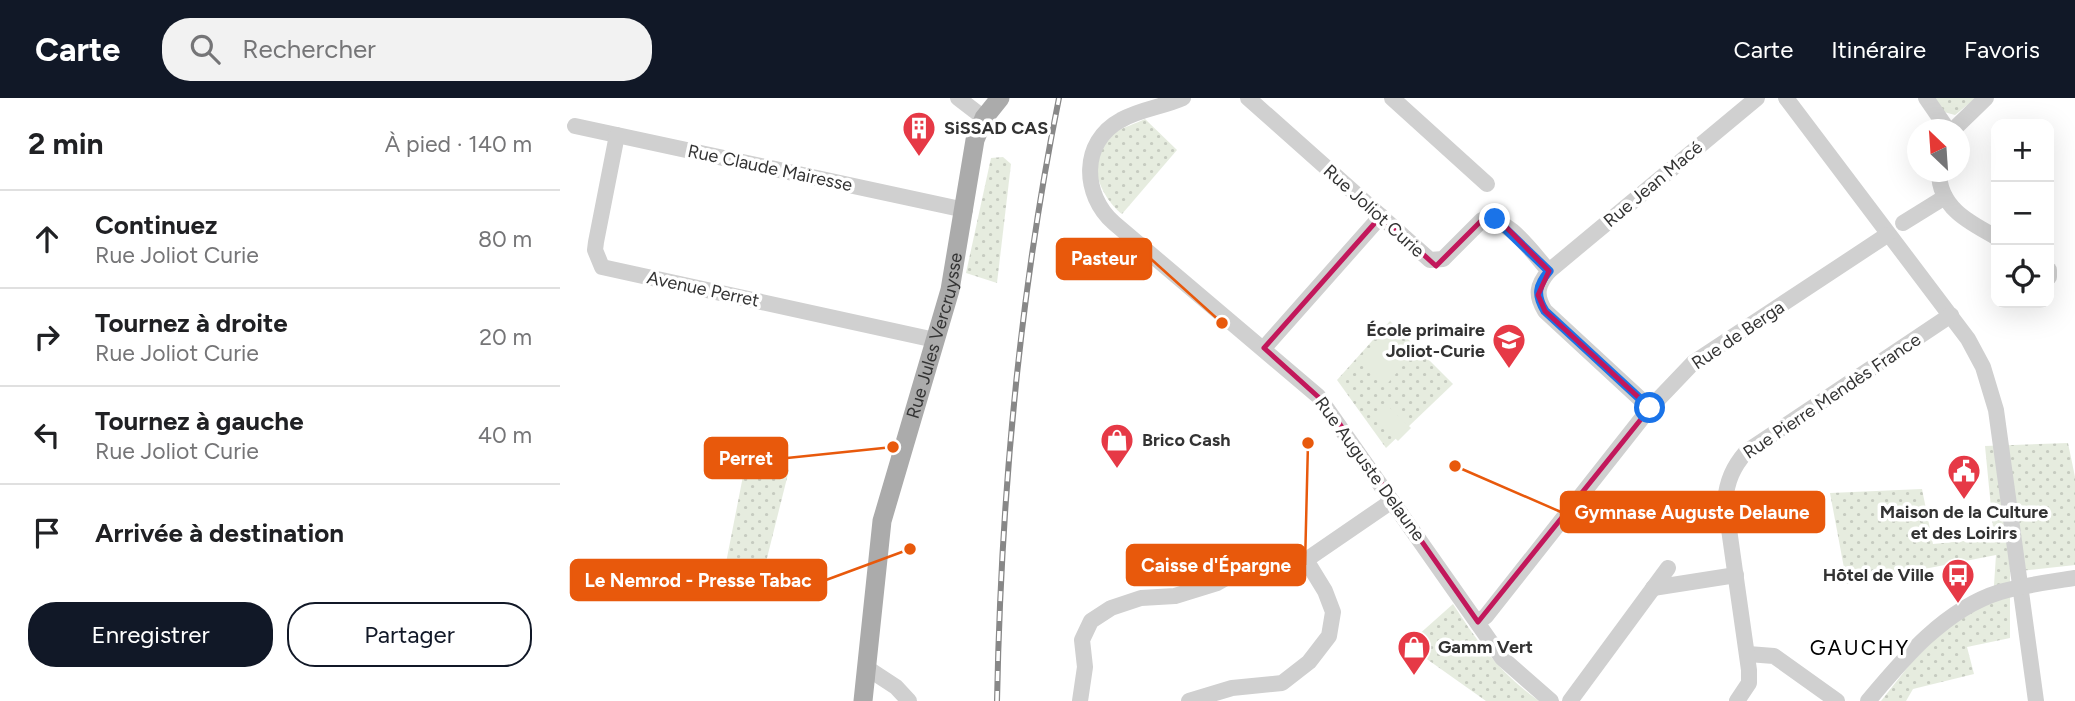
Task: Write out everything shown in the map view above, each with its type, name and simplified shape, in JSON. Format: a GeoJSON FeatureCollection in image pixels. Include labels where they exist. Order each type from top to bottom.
{"type":"FeatureCollection","features":[{"type":"Feature","properties":{"kind":"main road","name":"Rue Jules Vercruysse"},"geometry":{"type":"LineString","coordinates":[[863,701],[883,521],[952,280],[975,140],[984,118],[1000,98]]}},
{"type":"Feature","properties":{"kind":"street"},"geometry":{"type":"LineString","coordinates":[[957,98],[984,118]]}},
{"type":"Feature","properties":{"kind":"street","name":"Rue Auguste Delaune"},"geometry":{"type":"LineString","coordinates":[[1183,98],[1121,120],[1103,134],[1095,147],[1090,168],[1091,191],[1098,206],[1114,223],[1264,348],[1325,403],[1507,664],[1551,701]]}},
{"type":"Feature","properties":{"kind":"street","name":"Rue Joliot Curie"},"geometry":{"type":"LineString","coordinates":[[1248,98],[1436,262],[1443,259],[1477,223],[1495,219],[1549,271]]}},
{"type":"Feature","properties":{"kind":"street"},"geometry":{"type":"LineString","coordinates":[[1392,98],[1487,184]]}},
{"type":"Feature","properties":{"kind":"street","name":"Rue Jean Macé"},"geometry":{"type":"LineString","coordinates":[[1549,271],[1757,98]]}},
{"type":"Feature","properties":{"kind":"street"},"geometry":{"type":"LineString","coordinates":[[1786,98],[1887,235],[1951,315],[1983,367],[1993,393],[2036,701]]}},
{"type":"Feature","properties":{"kind":"street"},"geometry":{"type":"LineString","coordinates":[[1926,98],[1942,119]]}},
{"type":"Feature","properties":{"kind":"street"},"geometry":{"type":"LineString","coordinates":[[1962,119],[1986,98]]}},
{"type":"Feature","properties":{"kind":"street","name":"Rue Claude Mairesse"},"geometry":{"type":"LineString","coordinates":[[575,126],[965,210]]}},
{"type":"Feature","properties":{"kind":"street","name":"Avenue Perret"},"geometry":{"type":"LineString","coordinates":[[617,135],[595,250],[602,267],[935,340]]}},
{"type":"Feature","properties":{"kind":"street"},"geometry":{"type":"LineString","coordinates":[[1941,182],[1945,197],[1954,211],[1991,234]]}},
{"type":"Feature","properties":{"kind":"street"},"geometry":{"type":"LineString","coordinates":[[1903,223],[1945,197]]}},
{"type":"Feature","properties":{"kind":"street"},"geometry":{"type":"LineString","coordinates":[[1264,348],[1381,216]]}},
{"type":"Feature","properties":{"kind":"street","name":"Rue de Berga"},"geometry":{"type":"LineString","coordinates":[[1478,622],[1486,616],[1650,408],[1693,363],[1887,235]]}},
{"type":"Feature","properties":{"kind":"street"},"geometry":{"type":"LineString","coordinates":[[1549,271],[1539,284],[1538,295],[1545,311],[1650,408]]}},
{"type":"Feature","properties":{"kind":"street","name":"Rue Pierre Mendès France"},"geometry":{"type":"LineString","coordinates":[[1749,662],[1725,501],[1726,485],[1737,463],[1746,452],[1951,315]]}},
{"type":"Feature","properties":{"kind":"street"},"geometry":{"type":"LineString","coordinates":[[1082,698],[1085,667],[1082,640],[1091,621],[1111,608],[1141,598],[1175,596],[1217,583],[1250,565],[1278,558],[1306,560],[1392,501]]}},
{"type":"Feature","properties":{"kind":"street"},"geometry":{"type":"LineString","coordinates":[[1189,701],[1232,688],[1282,683],[1309,662],[1329,636],[1333,612],[1325,591],[1306,560]]}},
{"type":"Feature","properties":{"kind":"street"},"geometry":{"type":"LineString","coordinates":[[1570,701],[1668,568]]}},
{"type":"Feature","properties":{"kind":"street"},"geometry":{"type":"LineString","coordinates":[[1653,588],[1736,575]]}},
{"type":"Feature","properties":{"kind":"street"},"geometry":{"type":"LineString","coordinates":[[1868,701],[1899,665],[1947,620],[1998,593],[2075,578]]}},
{"type":"Feature","properties":{"kind":"street"},"geometry":{"type":"LineString","coordinates":[[1737,701],[1749,683],[1749,662],[1774,656],[1837,701]]}},
{"type":"Feature","properties":{"kind":"street"},"geometry":{"type":"LineString","coordinates":[[867,668],[896,687],[909,701]]}},
{"type":"Feature","properties":{"kind":"highlighted area"},"geometry":{"type":"Polygon","coordinates":[[[1381,216],[1436,266],[1482,220],[1502,223],[1549,271],[1538,295],[1545,311],[1650,408],[1478,622],[1325,403],[1264,348],[1381,216]]]}},
{"type":"Feature","properties":{"kind":"shaded area"},"geometry":{"type":"Polygon","coordinates":[[[1934,98],[1976,98],[1955,115],[1944,112],[1934,98]]]}},
{"type":"Feature","properties":{"kind":"shaded area"},"geometry":{"type":"Polygon","coordinates":[[[1145,119],[1177,150],[1122,214],[1101,186],[1096,163],[1104,142],[1114,133],[1145,119]]]}},
{"type":"Feature","properties":{"kind":"shaded area"},"geometry":{"type":"Polygon","coordinates":[[[1003,157],[1011,164],[997,283],[966,273],[991,158],[1003,157]]]}},
{"type":"Feature","properties":{"kind":"shaded area"},"geometry":{"type":"Polygon","coordinates":[[[1390,321],[1453,384],[1386,448],[1337,380],[1390,321]]]}},
{"type":"Feature","properties":{"kind":"shaded area"},"geometry":{"type":"Polygon","coordinates":[[[1384,332],[1412,355],[1388,383],[1360,360],[1384,332]]]}},
{"type":"Feature","properties":{"kind":"shaded area"},"geometry":{"type":"Polygon","coordinates":[[[1385,403],[1411,428],[1398,441],[1372,416],[1385,403]]]}},
{"type":"Feature","properties":{"kind":"shaded area"},"geometry":{"type":"Polygon","coordinates":[[[734,443],[777,454],[777,466],[789,470],[761,582],[724,573],[743,476],[729,472],[734,443]]]}},
{"type":"Feature","properties":{"kind":"shaded area"},"geometry":{"type":"Polygon","coordinates":[[[2068,443],[2075,477],[2075,565],[2010,572],[2010,638],[1967,647],[1974,674],[1913,689],[1906,701],[1881,701],[1911,663],[1946,628],[1993,600],[1996,555],[1847,584],[1830,493],[1922,489],[1933,544],[1994,538],[1985,446],[2068,443]]]}},
{"type":"Feature","properties":{"kind":"shaded area"},"geometry":{"type":"Polygon","coordinates":[[[1453,604],[1491,657],[1539,701],[1486,701],[1407,645],[1453,604]]]}},
{"type":"Feature","properties":{"kind":"railway"},"geometry":{"type":"LineString","coordinates":[[997,701],[1003,549],[1014,398],[1033,247],[1059,98]]}},
{"type":"Feature","properties":{"kind":"place","name":"SiSSAD CAS"},"geometry":{"type":"Point","coordinates":[919,158]}},
{"type":"Feature","properties":{"kind":"place","name":"Pasteur"},"geometry":{"type":"Point","coordinates":[1222,323]}},
{"type":"Feature","properties":{"kind":"place","name":"École primaire Joliot-Curie"},"geometry":{"type":"Point","coordinates":[1509,370]}},
{"type":"Feature","properties":{"kind":"place","name":"Caisse d'Épargne"},"geometry":{"type":"Point","coordinates":[1308,443]}},
{"type":"Feature","properties":{"kind":"place","name":"Perret"},"geometry":{"type":"Point","coordinates":[893,447]}},
{"type":"Feature","properties":{"kind":"place","name":"Gymnase Auguste Delaune"},"geometry":{"type":"Point","coordinates":[1455,466]}},
{"type":"Feature","properties":{"kind":"place","name":"Brico Cash"},"geometry":{"type":"Point","coordinates":[1117,470]}},
{"type":"Feature","properties":{"kind":"place","name":"Maison de la Culture et des Loirirs"},"geometry":{"type":"Point","coordinates":[1964,501]}},
{"type":"Feature","properties":{"kind":"place","name":"Le Nemrod - Presse Tabac"},"geometry":{"type":"Point","coordinates":[910,549]}},
{"type":"Feature","properties":{"kind":"place","name":"Hôtel de Ville"},"geometry":{"type":"Point","coordinates":[1958,605]}},
{"type":"Feature","properties":{"kind":"place","name":"Gamm Vert"},"geometry":{"type":"Point","coordinates":[1414,677]}},
{"type":"Feature","properties":{"kind":"district","name":"GAUCHY"},"geometry":{"type":"Point","coordinates":[1860,648]}},
{"type":"Feature","properties":{"kind":"route"},"geometry":{"type":"LineString","coordinates":[[1495,219],[1549,271],[1539,284],[1538,295],[1545,311],[1650,408]]}}]}
